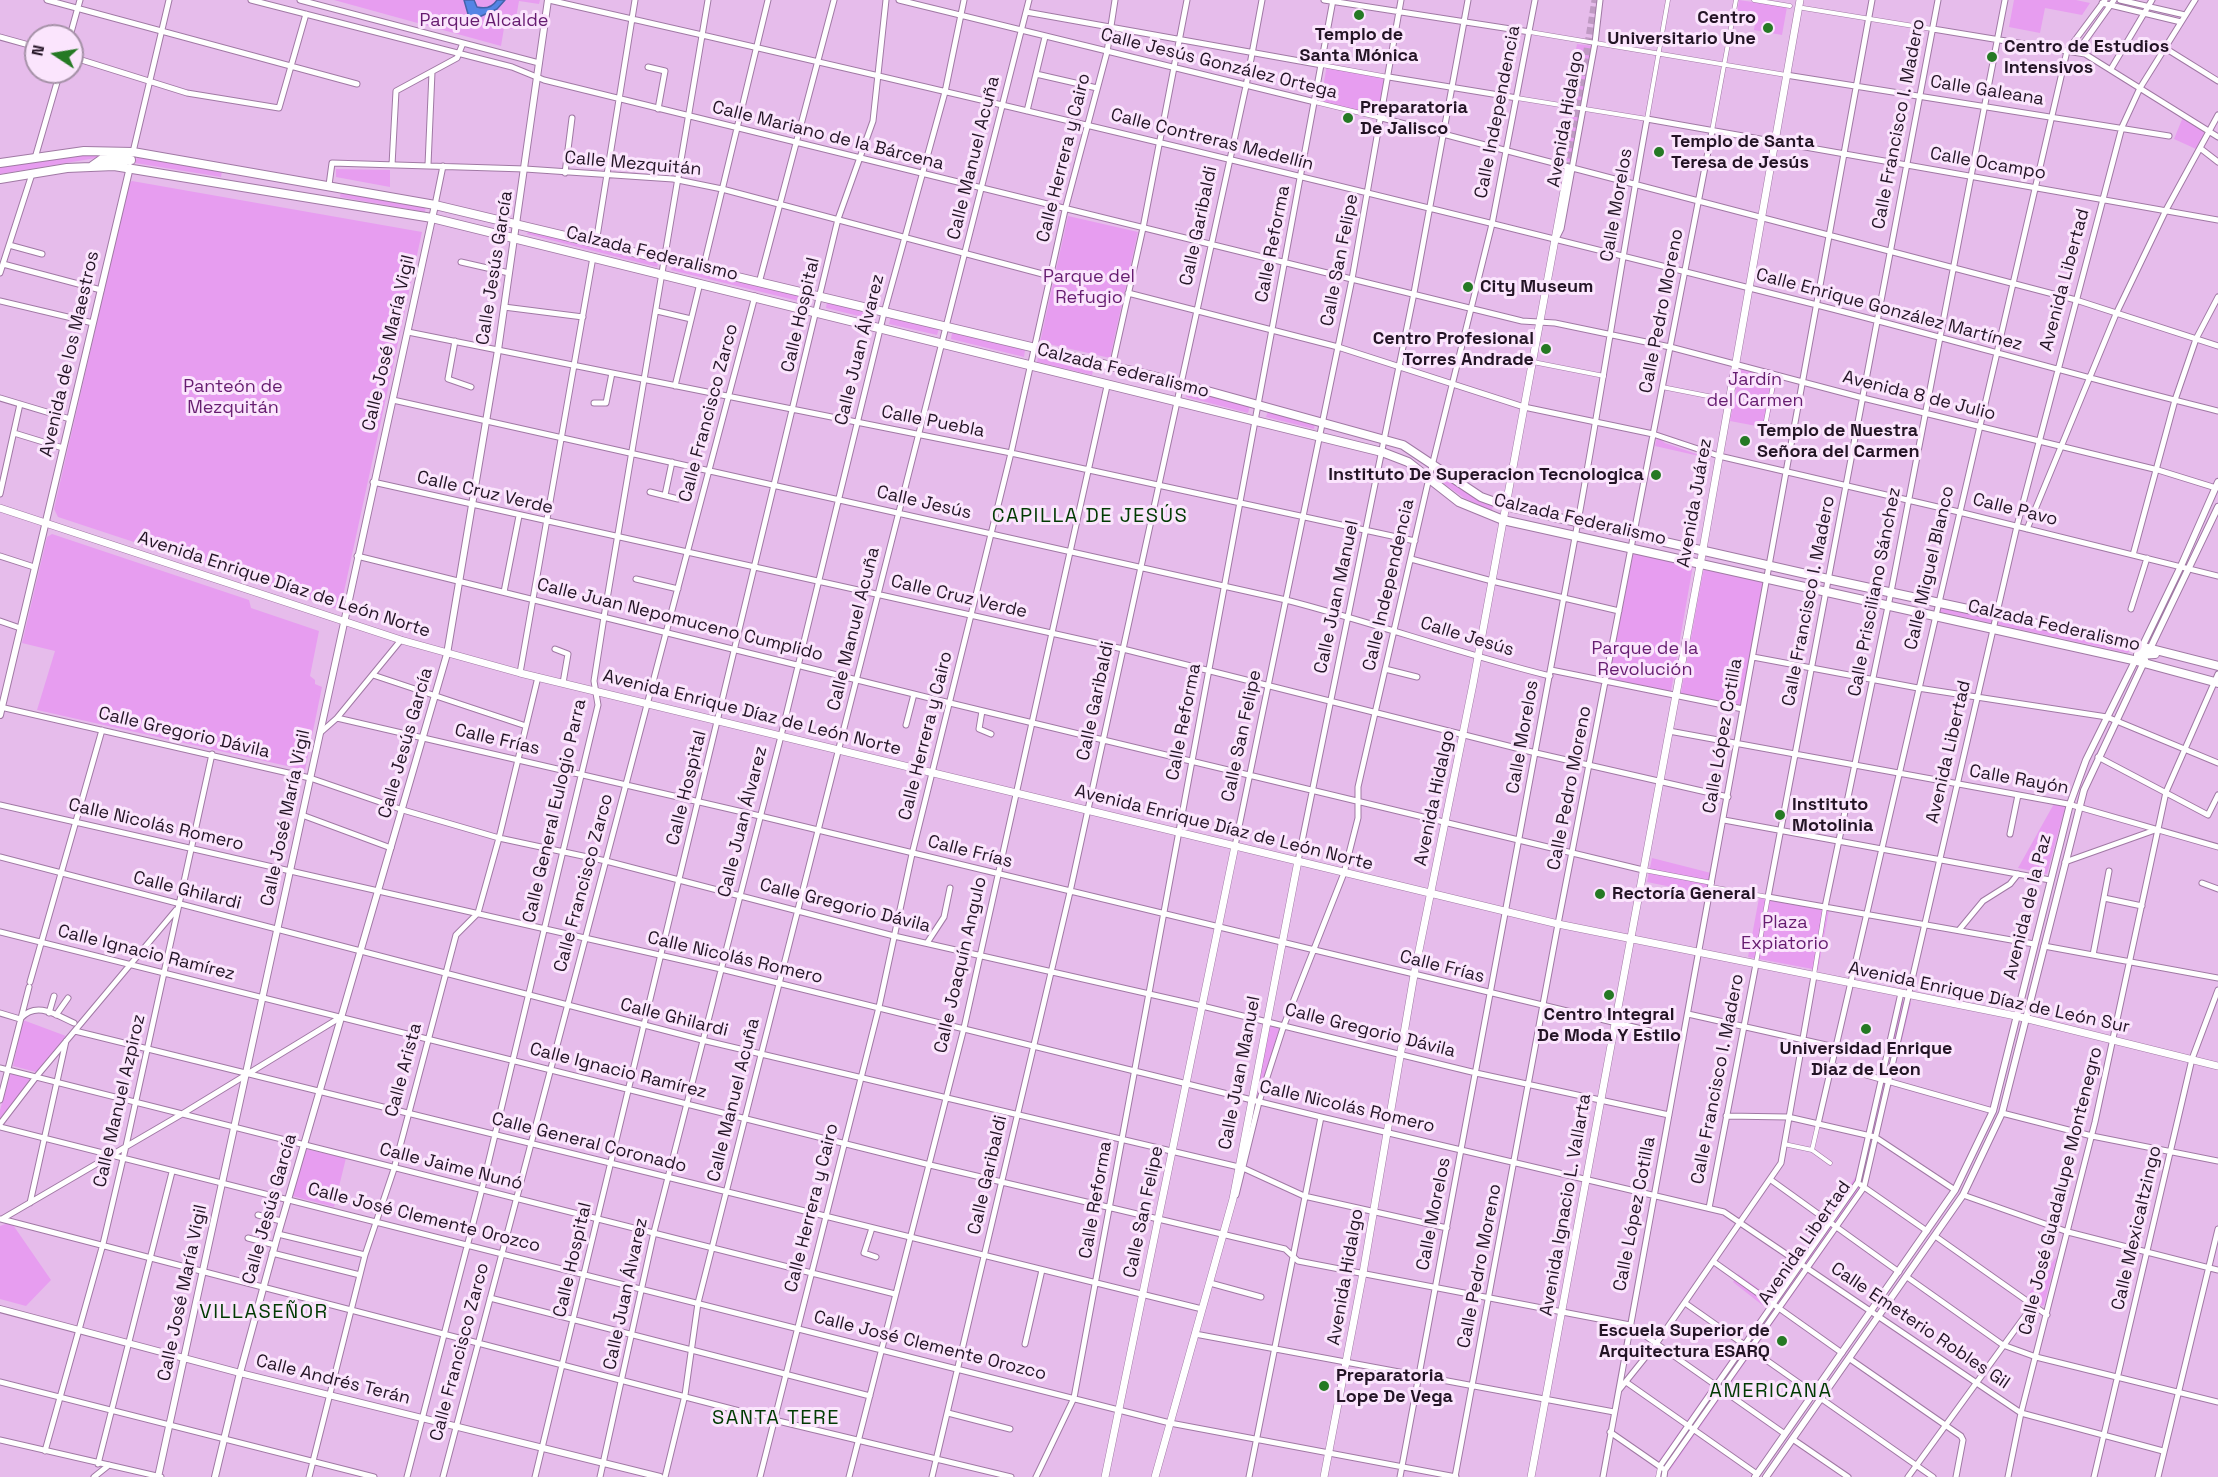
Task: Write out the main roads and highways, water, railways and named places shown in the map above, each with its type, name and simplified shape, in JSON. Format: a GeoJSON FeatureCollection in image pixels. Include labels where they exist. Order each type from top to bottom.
{"type":"FeatureCollection","features":[{"type":"Feature","properties":{"kind":"main road","name":"Avenida Juárez"},"geometry":{"type":"LineString","coordinates":[[1630,939],[1703,549],[1734,363],[1800,0]]}},
{"type":"Feature","properties":{"kind":"main road","name":"Calzada Federalismo"},"geometry":{"type":"LineString","coordinates":[[0,163],[84,151],[432,218],[817,311],[1107,386],[1256,419],[1382,452],[1407,462],[1459,502],[1503,520],[1993,629],[2143,654],[2217,674]]}},
{"type":"Feature","properties":{"kind":"main road","name":"Calzada Federalismo"},"geometry":{"type":"LineString","coordinates":[[0,178],[132,160],[330,185],[435,205],[1112,367],[1181,384],[1258,407],[1385,438],[1403,445],[1434,463],[1481,497],[1506,506],[1996,615],[2217,674]]}},
{"type":"Feature","properties":{"kind":"main road","name":"Avenida Hidalgo"},"geometry":{"type":"LineString","coordinates":[[1324,1477],[1363,1273],[1414,975],[1478,658],[1539,322],[1570,168]]}},
{"type":"Feature","properties":{"kind":"main road","name":"Avenida Enrique Díaz de León Norte"},"geometry":{"type":"LineString","coordinates":[[0,508],[447,654],[1506,912]]}},
{"type":"Feature","properties":{"kind":"main road","name":"Calle San Felipe"},"geometry":{"type":"LineString","coordinates":[[1105,1477],[1235,846]]}},
{"type":"Feature","properties":{"kind":"main road","name":"Calle Juan Manuel"},"geometry":{"type":"LineString","coordinates":[[1155,1477],[1233,1199],[1255,1101],[1266,1021],[1298,861]]}},
{"type":"Feature","properties":{"kind":"main road","name":"Avenida Enrique Díaz de León Sur"},"geometry":{"type":"LineString","coordinates":[[1506,912],[2026,1019],[2218,1066]]}},
{"type":"Feature","properties":{"kind":"main road","name":"Avenida Ignacio L. Vallarta"},"geometry":{"type":"LineString","coordinates":[[1531,1477],[1630,939]]}},
{"type":"Feature","properties":{"kind":"water"},"geometry":{"type":"Polygon","coordinates":[[[464,0],[474,0],[477,7],[483,8],[491,6],[497,0],[505,0],[497,9],[470,21],[464,0]]]}},
{"type":"Feature","properties":{"kind":"tunnel"},"geometry":{"type":"LineString","coordinates":[[1568,169],[1595,0]]}},
{"type":"Feature","properties":{"kind":"place","name":"Templo de Santa Mónica"},"geometry":{"type":"Point","coordinates":[1359,15]}},
{"type":"Feature","properties":{"kind":"place","name":"Centro Universitario Une"},"geometry":{"type":"Point","coordinates":[1768,28]}},
{"type":"Feature","properties":{"kind":"place","name":"Centro de Estudios Intensivos"},"geometry":{"type":"Point","coordinates":[1992,57]}},
{"type":"Feature","properties":{"kind":"place","name":"Preparatoria De Jalisco"},"geometry":{"type":"Point","coordinates":[1348,118]}},
{"type":"Feature","properties":{"kind":"place","name":"Templo de Santa Teresa de Jesús"},"geometry":{"type":"Point","coordinates":[1659,152]}},
{"type":"Feature","properties":{"kind":"place","name":"City Museum"},"geometry":{"type":"Point","coordinates":[1468,287]}},
{"type":"Feature","properties":{"kind":"place","name":"Centro Profesional Torres Andrade"},"geometry":{"type":"Point","coordinates":[1546,349]}},
{"type":"Feature","properties":{"kind":"place","name":"Templo de Nuestra Señora del Carmen"},"geometry":{"type":"Point","coordinates":[1745,441]}},
{"type":"Feature","properties":{"kind":"place","name":"Instituto De Superacion Tecnologica"},"geometry":{"type":"Point","coordinates":[1656,475]}},
{"type":"Feature","properties":{"kind":"place","name":"Instituto Motolinia"},"geometry":{"type":"Point","coordinates":[1780,815]}},
{"type":"Feature","properties":{"kind":"place","name":"Rectoría General"},"geometry":{"type":"Point","coordinates":[1600,894]}},
{"type":"Feature","properties":{"kind":"place","name":"Centro Integral De Moda Y Estilo"},"geometry":{"type":"Point","coordinates":[1609,995]}},
{"type":"Feature","properties":{"kind":"place","name":"Universidad Enrique Diaz de Leon"},"geometry":{"type":"Point","coordinates":[1866,1029]}},
{"type":"Feature","properties":{"kind":"place","name":"Escuela Superior de Arquitectura ESARQ"},"geometry":{"type":"Point","coordinates":[1782,1341]}},
{"type":"Feature","properties":{"kind":"place","name":"Preparatoria Lope De Vega"},"geometry":{"type":"Point","coordinates":[1324,1386]}},
{"type":"Feature","properties":{"kind":"district","name":"CAPILLA DE JESÚS"},"geometry":{"type":"Point","coordinates":[1090,517]}},
{"type":"Feature","properties":{"kind":"district","name":"VILLASEÑOR"},"geometry":{"type":"Point","coordinates":[264,1313]}},
{"type":"Feature","properties":{"kind":"district","name":"AMERICANA"},"geometry":{"type":"Point","coordinates":[1771,1392]}},
{"type":"Feature","properties":{"kind":"district","name":"SANTA TERE"},"geometry":{"type":"Point","coordinates":[776,1419]}},
{"type":"Feature","properties":{"kind":"park label","name":"Parque Alcalde"},"geometry":{"type":"Point","coordinates":[484,21]}},
{"type":"Feature","properties":{"kind":"park label","name":"Parque del Refugio"},"geometry":{"type":"Point","coordinates":[1089,287]}},
{"type":"Feature","properties":{"kind":"park label","name":"Jardín del Carmen"},"geometry":{"type":"Point","coordinates":[1755,390]}},
{"type":"Feature","properties":{"kind":"park label","name":"Panteón de Mezquitán"},"geometry":{"type":"Point","coordinates":[233,397]}},
{"type":"Feature","properties":{"kind":"park label","name":"Parque de la Revolución"},"geometry":{"type":"Point","coordinates":[1645,659]}},
{"type":"Feature","properties":{"kind":"park label","name":"Plaza Expiatorio"},"geometry":{"type":"Point","coordinates":[1785,933]}}]}
